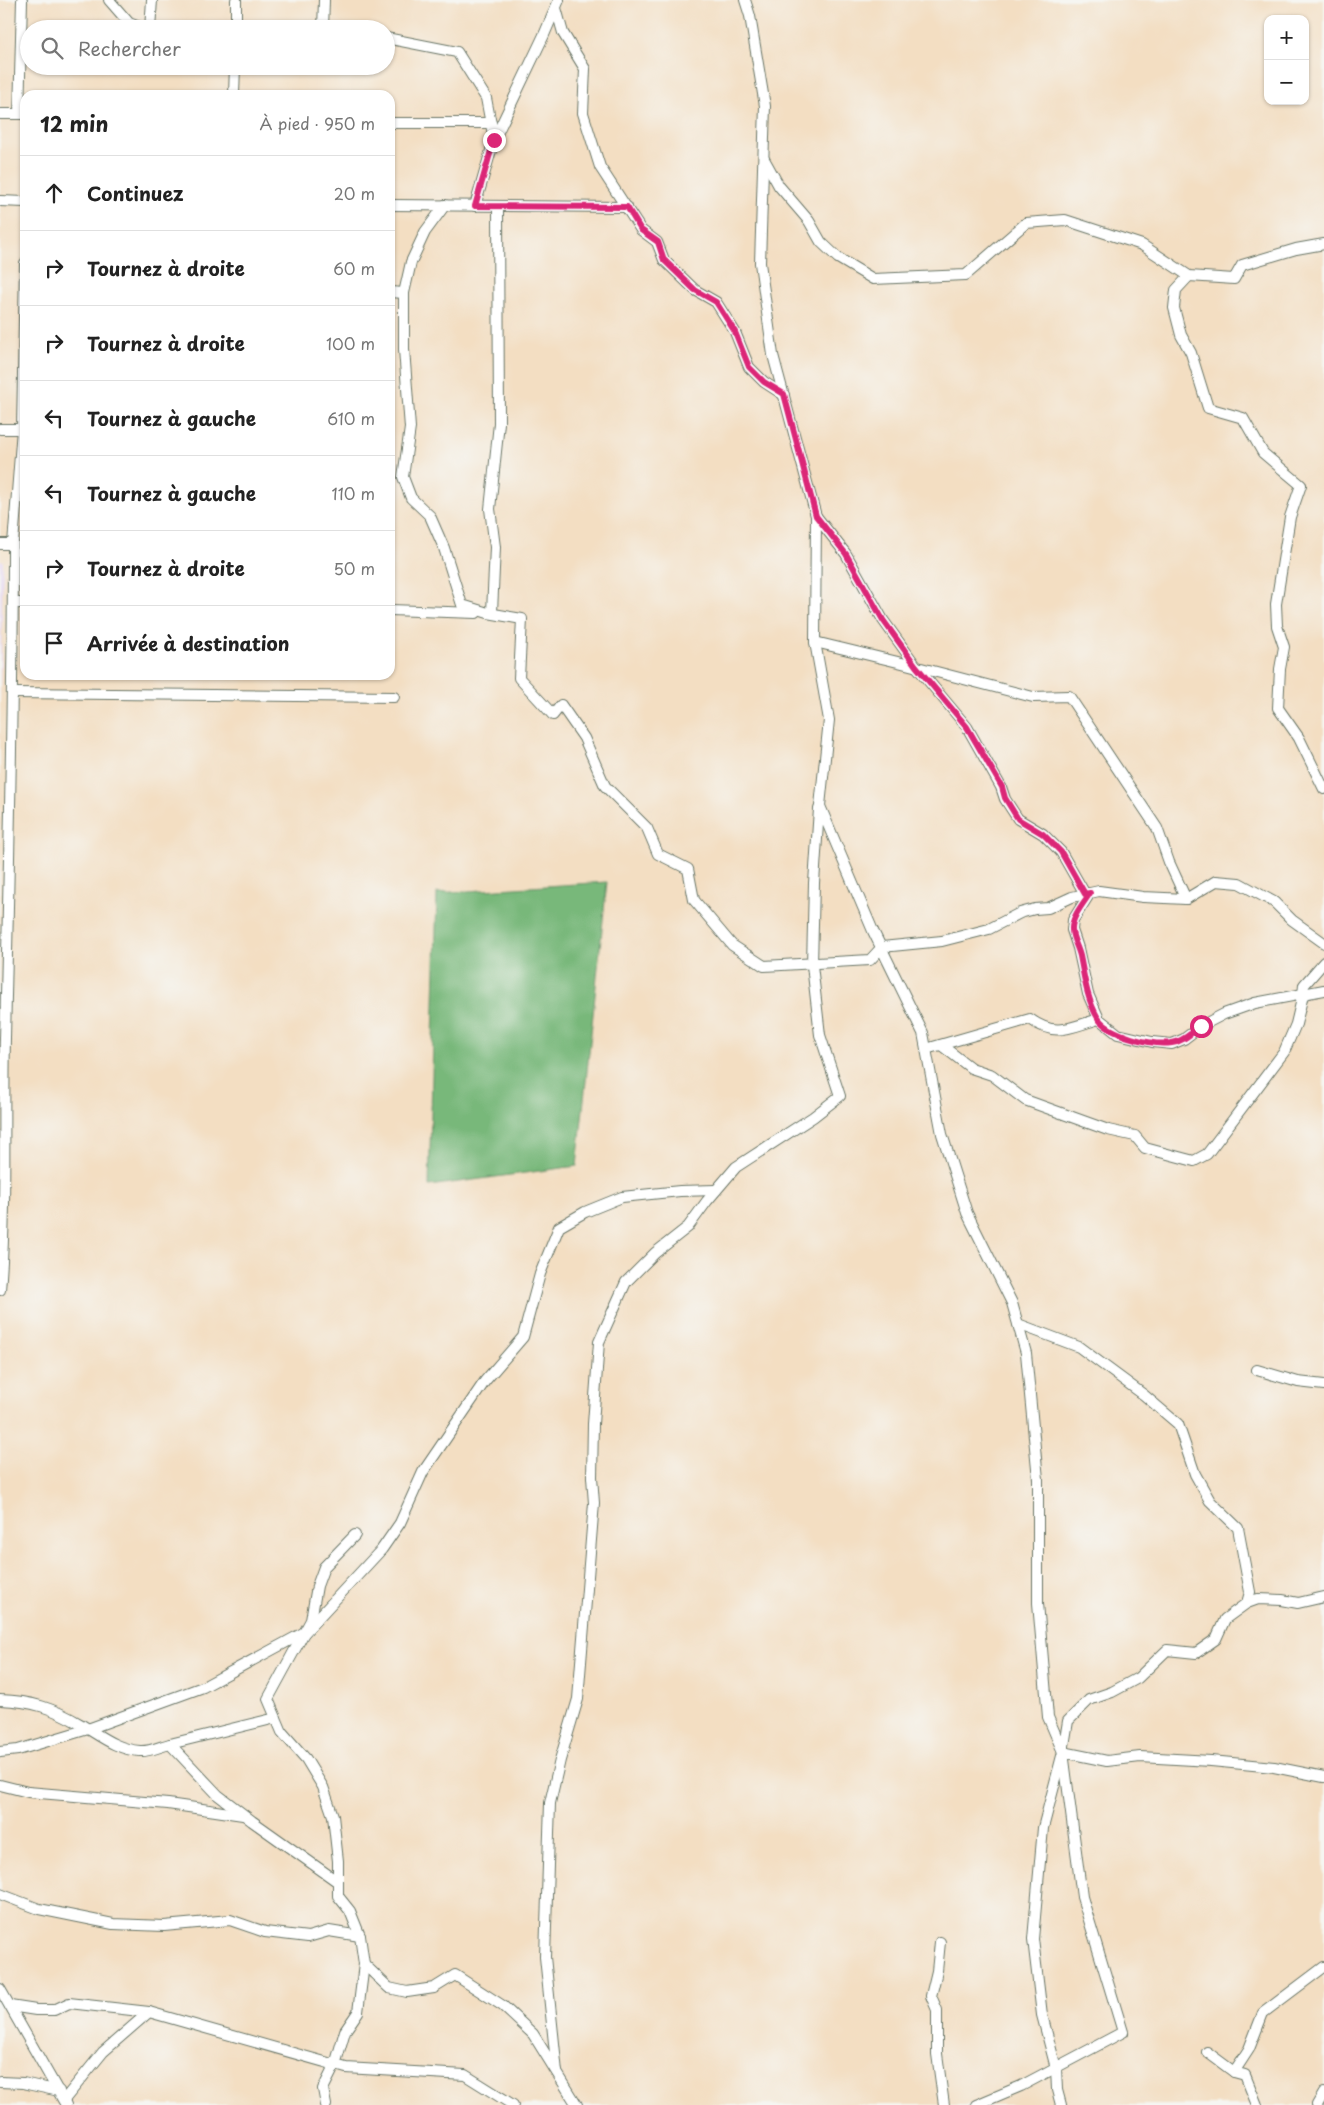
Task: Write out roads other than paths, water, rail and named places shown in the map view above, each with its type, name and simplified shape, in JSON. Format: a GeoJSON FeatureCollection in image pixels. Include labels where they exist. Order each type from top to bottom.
{"type":"FeatureCollection","features":[{"type":"Feature","properties":{"kind":"street"},"geometry":{"type":"LineString","coordinates":[[22,0],[22,20]]}},
{"type":"Feature","properties":{"kind":"street"},"geometry":{"type":"LineString","coordinates":[[109,0],[126,20]]}},
{"type":"Feature","properties":{"kind":"street"},"geometry":{"type":"LineString","coordinates":[[151,20],[152,0]]}},
{"type":"Feature","properties":{"kind":"street"},"geometry":{"type":"LineString","coordinates":[[236,0],[236,20]]}},
{"type":"Feature","properties":{"kind":"street"},"geometry":{"type":"LineString","coordinates":[[323,20],[324,0]]}},
{"type":"Feature","properties":{"kind":"street"},"geometry":{"type":"LineString","coordinates":[[557,2072],[545,1957],[550,1803],[560,1760],[578,1699],[594,1503],[592,1478],[593,1433],[599,1342],[626,1282],[654,1253],[688,1227],[736,1167],[805,1122],[840,1096],[820,1035],[812,965],[814,883],[829,720],[815,642],[816,516],[773,355],[760,263],[765,106],[750,16],[745,0]]}},
{"type":"Feature","properties":{"kind":"street"},"geometry":{"type":"LineString","coordinates":[[557,4],[563,33],[585,69],[583,113],[600,167],[641,230],[658,242],[664,260],[695,290],[716,302],[735,332],[749,367],[764,382],[784,394]]}},
{"type":"Feature","properties":{"kind":"street"},"geometry":{"type":"LineString","coordinates":[[475,206],[494,140],[557,4]]}},
{"type":"Feature","properties":{"kind":"street"},"geometry":{"type":"LineString","coordinates":[[395,40],[457,52],[486,98],[494,140]]}},
{"type":"Feature","properties":{"kind":"street"},"geometry":{"type":"LineString","coordinates":[[22,75],[22,90]]}},
{"type":"Feature","properties":{"kind":"street"},"geometry":{"type":"LineString","coordinates":[[234,90],[235,75]]}},
{"type":"Feature","properties":{"kind":"street"},"geometry":{"type":"LineString","coordinates":[[0,114],[20,114]]}},
{"type":"Feature","properties":{"kind":"street"},"geometry":{"type":"LineString","coordinates":[[395,123],[491,123]]}},
{"type":"Feature","properties":{"kind":"street"},"geometry":{"type":"LineString","coordinates":[[763,158],[779,186],[809,221],[821,242],[838,258],[873,279],[966,275],[1026,224],[1065,220],[1142,246],[1189,276],[1234,279],[1242,265],[1296,249],[1324,244]]}},
{"type":"Feature","properties":{"kind":"street"},"geometry":{"type":"LineString","coordinates":[[0,201],[20,202]]}},
{"type":"Feature","properties":{"kind":"street"},"geometry":{"type":"LineString","coordinates":[[395,205],[627,207]]}},
{"type":"Feature","properties":{"kind":"street"},"geometry":{"type":"LineString","coordinates":[[445,205],[424,232],[411,262],[404,293],[404,349],[410,428],[403,477],[411,498],[430,516],[444,548],[462,605],[522,619],[519,678],[553,715],[561,705],[584,738],[605,786],[647,828],[658,854],[688,869],[694,900],[732,945],[764,966],[812,965],[870,960],[882,947],[942,941],[989,929],[1020,913],[1048,908],[1072,896],[1099,891],[1142,897],[1186,899],[1216,881],[1239,883],[1274,902],[1292,920],[1324,943]]}},
{"type":"Feature","properties":{"kind":"street"},"geometry":{"type":"LineString","coordinates":[[490,612],[495,547],[490,509],[499,423],[498,206]]}},
{"type":"Feature","properties":{"kind":"street"},"geometry":{"type":"LineString","coordinates":[[1189,276],[1176,290],[1174,308],[1180,335],[1192,353],[1208,408],[1243,418],[1263,453],[1301,486],[1290,517],[1276,604],[1277,626],[1284,647],[1280,669],[1278,708],[1299,738],[1324,789]]}},
{"type":"Feature","properties":{"kind":"street"},"geometry":{"type":"LineString","coordinates":[[395,292],[404,293]]}},
{"type":"Feature","properties":{"kind":"street"},"geometry":{"type":"LineString","coordinates":[[0,429],[20,430]]}},
{"type":"Feature","properties":{"kind":"street"},"geometry":{"type":"LineString","coordinates":[[0,1290],[3,1255],[4,1088],[13,693],[13,544],[20,455]]}},
{"type":"Feature","properties":{"kind":"street"},"geometry":{"type":"LineString","coordinates":[[816,516],[846,554],[883,620],[916,666],[967,727],[1002,787],[1005,798],[1018,819],[1043,834],[1061,852],[1087,893]]}},
{"type":"Feature","properties":{"kind":"street"},"geometry":{"type":"LineString","coordinates":[[0,544],[13,544]]}},
{"type":"Feature","properties":{"kind":"street"},"geometry":{"type":"LineString","coordinates":[[13,603],[20,602]]}},
{"type":"Feature","properties":{"kind":"street"},"geometry":{"type":"LineString","coordinates":[[395,610],[529,613]]}},
{"type":"Feature","properties":{"kind":"street"},"geometry":{"type":"LineString","coordinates":[[815,642],[1033,697],[1069,696],[1157,828],[1169,862],[1186,899]]}},
{"type":"Feature","properties":{"kind":"street"},"geometry":{"type":"LineString","coordinates":[[13,693],[394,697]]}},
{"type":"Feature","properties":{"kind":"street"},"geometry":{"type":"LineString","coordinates":[[820,806],[874,931],[924,1033],[942,1134],[967,1213],[1012,1303],[1026,1354],[1038,1480],[1038,1603],[1048,1717],[1063,1752],[1082,1897],[1123,2032],[1021,2086],[976,2105]]}},
{"type":"Feature","properties":{"kind":"street"},"geometry":{"type":"LineString","coordinates":[[1087,893],[1074,920],[1072,930],[1088,994],[1099,1019],[1118,1034],[1152,1042],[1172,1044],[1184,1039],[1201,1026],[1224,1014],[1256,1003],[1324,990]]}},
{"type":"Feature","properties":{"kind":"street"},"geometry":{"type":"LineString","coordinates":[[941,1045],[971,1068],[992,1075],[1025,1100],[1108,1130],[1135,1136],[1145,1148],[1194,1161],[1207,1154],[1284,1052],[1296,1024],[1304,985],[1324,962]]}},
{"type":"Feature","properties":{"kind":"street"},"geometry":{"type":"LineString","coordinates":[[926,1049],[1030,1019],[1042,1028],[1057,1030],[1099,1019]]}},
{"type":"Feature","properties":{"kind":"street"},"geometry":{"type":"LineString","coordinates":[[0,1752],[18,1750],[88,1729],[203,1687],[304,1632],[382,1549],[400,1522],[423,1472],[484,1382],[523,1337],[540,1274],[559,1227],[585,1212],[622,1197],[680,1190],[716,1190]]}},
{"type":"Feature","properties":{"kind":"street"},"geometry":{"type":"LineString","coordinates":[[1018,1324],[1080,1347],[1144,1395],[1178,1424],[1195,1474],[1210,1501],[1238,1528],[1250,1592],[1247,1603]]}},
{"type":"Feature","properties":{"kind":"street"},"geometry":{"type":"LineString","coordinates":[[1257,1370],[1298,1382],[1324,1385]]}},
{"type":"Feature","properties":{"kind":"street"},"geometry":{"type":"LineString","coordinates":[[326,2105],[323,2089],[335,2065],[345,2032],[358,2012],[364,1964],[360,1936],[350,1911],[338,1896],[338,1861],[333,1816],[323,1787],[306,1759],[282,1732],[268,1699],[311,1620],[317,1586],[324,1567],[355,1535]]}},
{"type":"Feature","properties":{"kind":"street"},"geometry":{"type":"LineString","coordinates":[[1061,2105],[1057,2090],[1056,2068],[1042,2015],[1033,1939],[1043,1828],[1063,1752],[1068,1721],[1089,1700],[1112,1692],[1138,1678],[1167,1650],[1196,1653],[1216,1639],[1225,1619],[1247,1603],[1258,1599],[1298,1603],[1324,1596]]}},
{"type":"Feature","properties":{"kind":"street"},"geometry":{"type":"LineString","coordinates":[[0,1700],[24,1701],[51,1709],[110,1743],[140,1751],[276,1718]]}},
{"type":"Feature","properties":{"kind":"street"},"geometry":{"type":"LineString","coordinates":[[170,1744],[218,1795],[244,1816],[338,1882]]}},
{"type":"Feature","properties":{"kind":"street"},"geometry":{"type":"LineString","coordinates":[[1063,1752],[1107,1761],[1140,1757],[1274,1767],[1324,1777]]}},
{"type":"Feature","properties":{"kind":"street"},"geometry":{"type":"LineString","coordinates":[[0,1785],[28,1792],[168,1804],[244,1816]]}},
{"type":"Feature","properties":{"kind":"street"},"geometry":{"type":"LineString","coordinates":[[0,1894],[40,1909],[113,1924],[164,1926],[230,1920],[265,1932],[308,1937],[329,1931],[360,1936]]}},
{"type":"Feature","properties":{"kind":"street"},"geometry":{"type":"LineString","coordinates":[[940,1942],[932,1996],[937,2010],[937,2054],[944,2105]]}},
{"type":"Feature","properties":{"kind":"street"},"geometry":{"type":"LineString","coordinates":[[364,1964],[389,1988],[407,1992],[434,1988],[455,1975],[503,2006],[533,2034],[577,2105]]}},
{"type":"Feature","properties":{"kind":"street"},"geometry":{"type":"LineString","coordinates":[[1234,2072],[1249,2049],[1263,2014],[1324,1967]]}},
{"type":"Feature","properties":{"kind":"street"},"geometry":{"type":"LineString","coordinates":[[0,1989],[0,1995]]}},
{"type":"Feature","properties":{"kind":"street"},"geometry":{"type":"LineString","coordinates":[[0,1989],[63,2099]]}},
{"type":"Feature","properties":{"kind":"street"},"geometry":{"type":"LineString","coordinates":[[10,2006],[36,2010],[54,2010],[69,2003],[149,2012],[335,2065],[372,2070],[465,2075],[512,2105]]}},
{"type":"Feature","properties":{"kind":"street"},"geometry":{"type":"LineString","coordinates":[[63,2099],[103,2052],[149,2012]]}},
{"type":"Feature","properties":{"kind":"street"},"geometry":{"type":"LineString","coordinates":[[1207,2052],[1234,2072],[1245,2076],[1257,2105]]}},
{"type":"Feature","properties":{"kind":"street"},"geometry":{"type":"LineString","coordinates":[[0,2082],[23,2083],[63,2099]]}},
{"type":"Feature","properties":{"kind":"street"},"geometry":{"type":"LineString","coordinates":[[1317,2105],[1324,2092]]}}]}
